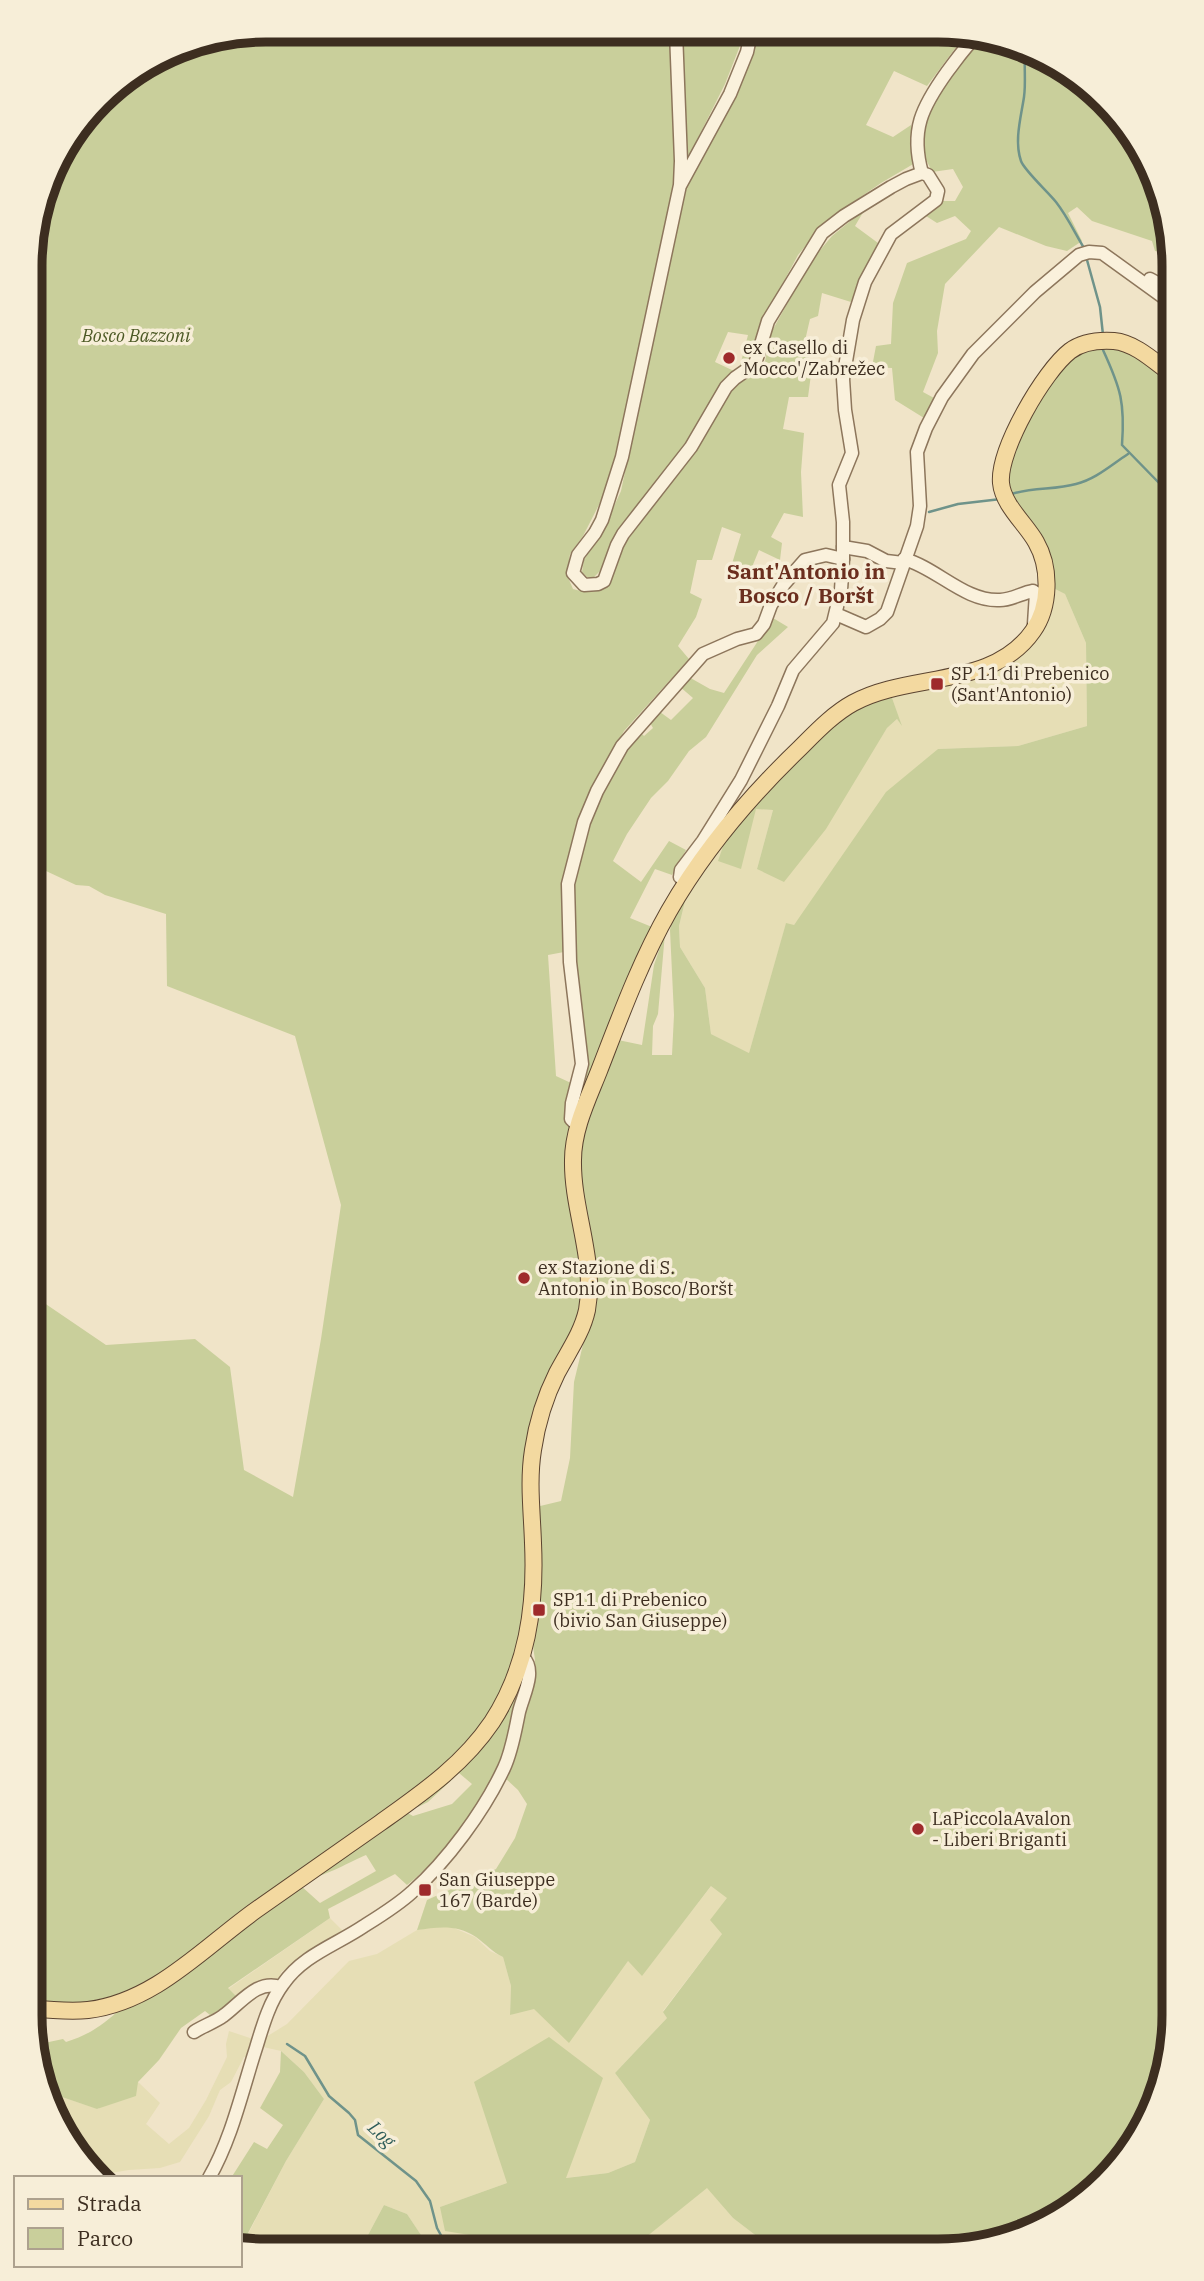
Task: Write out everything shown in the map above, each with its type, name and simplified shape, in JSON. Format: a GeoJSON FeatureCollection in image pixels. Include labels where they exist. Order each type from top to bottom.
{"type":"FeatureCollection","features":[{"type":"Feature","properties":{"kind":"main road"},"geometry":{"type":"LineString","coordinates":[[42,2009],[69,2011],[106,2006],[144,1992],[434,1784],[465,1755],[487,1728],[505,1700],[523,1657],[533,1606],[530,1479],[533,1450],[546,1398],[584,1322],[589,1290],[573,1168],[574,1142],[645,959],[686,882],[729,822],[804,743],[848,705],[865,697],[1000,662],[1018,648],[1033,631],[1046,603],[1044,564],[1036,541],[1001,486],[1003,467],[1025,408],[1040,384],[1065,355],[1091,342],[1118,341],[1129,344],[1162,367]]}},
{"type":"Feature","properties":{"kind":"street"},"geometry":{"type":"LineString","coordinates":[[676,42],[680,185],[622,457],[602,520],[573,564],[573,573],[584,585],[604,581],[623,534],[691,447],[726,387],[755,364],[768,321],[822,233],[867,201],[922,173],[932,177],[938,191],[936,200],[891,234],[865,282],[853,320],[843,379],[852,453],[839,485],[844,522],[843,553],[841,590],[833,623],[793,670],[741,780],[703,841],[681,870],[680,877],[686,882]]}},
{"type":"Feature","properties":{"kind":"street"},"geometry":{"type":"LineString","coordinates":[[680,185],[730,94],[749,42]]}},
{"type":"Feature","properties":{"kind":"street"},"geometry":{"type":"LineString","coordinates":[[922,173],[916,152],[922,113],[958,57],[970,44]]}},
{"type":"Feature","properties":{"kind":"street"},"geometry":{"type":"LineString","coordinates":[[836,614],[866,626],[880,620],[887,612],[916,526],[920,506],[916,462],[920,440],[943,397],[972,354],[1035,292],[1079,255],[1089,252],[1102,253],[1162,296]]}},
{"type":"Feature","properties":{"kind":"street"},"geometry":{"type":"LineString","coordinates":[[1120,264],[1125,262],[1162,285]]}},
{"type":"Feature","properties":{"kind":"street"},"geometry":{"type":"LineString","coordinates":[[578,1126],[571,1119],[571,1111],[581,1073],[582,1053],[570,962],[568,884],[584,821],[597,791],[622,747],[696,661],[713,648],[761,631],[784,584],[805,560],[843,553],[867,551],[886,561],[903,561],[923,566],[984,598],[1003,600],[1032,591],[1036,593],[1033,631]]}},
{"type":"Feature","properties":{"kind":"street"},"geometry":{"type":"LineString","coordinates":[[209,2176],[229,2136],[268,2010],[280,1987],[307,1958],[346,1938],[410,1894],[429,1877],[472,1821],[504,1768],[511,1746],[530,1670],[523,1657]]}},
{"type":"Feature","properties":{"kind":"street"},"geometry":{"type":"LineString","coordinates":[[194,2032],[221,2018],[254,1990],[267,1986],[280,1987]]}},
{"type":"Feature","properties":{"kind":"street"},"geometry":{"type":"LineString","coordinates":[[233,2093],[244,2068],[251,2066]]}},
{"type":"Feature","properties":{"kind":"shaded area"},"geometry":{"type":"Polygon","coordinates":[[[1051,587],[1065,594],[1086,643],[1087,726],[1018,746],[938,749],[793,926],[786,924],[749,1053],[711,1034],[705,988],[680,947],[679,926],[687,893],[728,832],[756,808],[773,810],[757,869],[860,770],[887,728],[897,719],[901,724],[891,695],[1011,660],[1051,587]]]}},
{"type":"Feature","properties":{"kind":"shaded area"},"geometry":{"type":"Polygon","coordinates":[[[712,1885],[728,1898],[722,1934],[663,2011],[668,2017],[615,2073],[650,2120],[635,2162],[608,2173],[565,2178],[602,2078],[507,2183],[440,2207],[520,2239],[424,2239],[407,2214],[384,2205],[366,2239],[266,2239],[255,2238],[248,2234],[286,2161],[324,2099],[304,2072],[281,2051],[263,2047],[266,2037],[287,2024],[349,1961],[377,1954],[417,1930],[447,1925],[475,1937],[490,1951],[503,1957],[511,1986],[510,2015],[628,1961],[642,1975],[712,1885]]]}},
{"type":"Feature","properties":{"kind":"shaded area"},"geometry":{"type":"Polygon","coordinates":[[[330,1918],[344,1932],[281,1972],[280,1978],[256,1985],[236,1996],[228,1989],[330,1918]]]}},
{"type":"Feature","properties":{"kind":"shaded area"},"geometry":{"type":"Polygon","coordinates":[[[229,2031],[253,2039],[248,2056],[244,2057],[231,2082],[220,2090],[209,2116],[180,2162],[160,2168],[108,2173],[80,2139],[58,2097],[98,2109],[138,2082],[160,2103],[146,2124],[169,2144],[189,2128],[206,2100],[227,2057],[229,2031]]]}},
{"type":"Feature","properties":{"kind":"shaded area"},"geometry":{"type":"Polygon","coordinates":[[[707,2187],[733,2218],[760,2239],[643,2239],[707,2187]]]}},
{"type":"Feature","properties":{"kind":"green space","name":"Bosco Bazzoni"},"geometry":{"type":"Polygon","coordinates":[[[671,42],[677,153],[672,198],[624,431],[603,497],[583,536],[570,554],[567,575],[573,589],[584,591],[600,590],[605,586],[618,554],[737,381],[765,361],[772,331],[811,261],[832,236],[865,209],[855,226],[878,243],[851,302],[822,293],[818,316],[810,319],[804,345],[812,367],[808,397],[789,397],[783,429],[804,433],[801,472],[803,517],[784,513],[771,537],[782,543],[780,560],[759,550],[752,567],[731,567],[741,534],[722,527],[712,560],[697,560],[690,593],[702,599],[696,617],[678,646],[689,659],[624,731],[591,791],[572,846],[561,890],[564,952],[548,955],[556,1076],[571,1083],[565,1113],[573,1127],[582,1274],[578,1317],[571,1337],[543,1387],[522,1634],[503,1692],[461,1751],[439,1772],[168,1971],[135,1988],[102,1999],[49,2003],[42,2002],[42,1301],[106,1345],[195,1339],[230,1367],[244,1470],[293,1497],[341,1205],[295,1036],[167,986],[166,914],[105,895],[89,886],[76,885],[42,869],[42,266],[44,237],[59,180],[80,142],[118,98],[154,72],[180,59],[237,44],[671,42]]]}},
{"type":"Feature","properties":{"kind":"green space"},"geometry":{"type":"Polygon","coordinates":[[[683,42],[741,42],[725,84],[686,162],[683,42]]]}},
{"type":"Feature","properties":{"kind":"green space"},"geometry":{"type":"Polygon","coordinates":[[[754,42],[959,43],[927,86],[894,71],[866,125],[893,137],[911,125],[915,163],[826,221],[798,255],[761,324],[752,357],[740,366],[748,335],[728,332],[715,362],[734,371],[719,386],[699,429],[626,520],[609,548],[604,567],[594,577],[587,577],[582,572],[584,560],[605,526],[621,491],[677,223],[688,183],[749,60],[754,42]]]}},
{"type":"Feature","properties":{"kind":"green space"},"geometry":{"type":"Polygon","coordinates":[[[978,45],[1010,54],[1037,65],[1086,98],[1106,118],[1139,167],[1158,222],[1162,252],[1155,251],[1152,241],[1092,221],[1077,207],[1068,213],[1082,241],[1067,251],[1046,246],[999,227],[945,284],[937,331],[938,353],[923,392],[934,398],[924,418],[895,400],[892,368],[872,367],[876,346],[891,344],[893,303],[907,263],[966,239],[971,231],[955,216],[937,223],[926,216],[942,201],[955,201],[963,187],[953,169],[932,172],[923,152],[922,138],[932,105],[965,58],[978,45]]]}},
{"type":"Feature","properties":{"kind":"green space"},"geometry":{"type":"Polygon","coordinates":[[[1097,346],[1125,347],[1162,374],[1162,2030],[1158,2059],[1145,2101],[1116,2151],[1074,2193],[1037,2216],[982,2235],[938,2239],[760,2239],[733,2218],[707,2188],[644,2239],[495,2239],[445,2231],[440,2207],[507,2183],[474,2082],[549,2037],[603,2078],[566,2178],[608,2173],[635,2162],[650,2120],[615,2073],[667,2018],[663,2012],[722,1934],[710,1920],[727,1898],[711,1886],[642,1976],[628,1961],[569,2043],[534,2009],[510,2015],[511,1986],[503,1957],[462,1930],[440,1927],[417,1930],[427,1900],[496,1869],[515,1838],[527,1804],[518,1790],[504,1777],[535,1660],[532,1639],[536,1507],[561,1501],[570,1458],[574,1382],[592,1307],[577,1142],[618,1040],[642,1045],[654,965],[665,933],[652,1055],[672,1055],[674,1015],[670,930],[673,915],[687,893],[679,926],[680,947],[705,988],[711,1034],[749,1053],[786,923],[794,925],[886,792],[938,749],[1018,746],[1087,726],[1086,643],[1065,594],[1051,587],[1006,482],[1007,470],[1024,422],[1072,355],[1097,346]]]}},
{"type":"Feature","properties":{"kind":"green space"},"geometry":{"type":"Polygon","coordinates":[[[773,618],[788,627],[757,655],[706,737],[689,751],[668,781],[651,798],[613,861],[641,882],[669,841],[686,850],[672,875],[655,869],[630,918],[652,927],[579,1109],[572,890],[586,828],[618,760],[640,732],[644,736],[653,728],[649,721],[660,712],[671,720],[693,698],[679,686],[687,676],[710,689],[724,693],[773,618]]]}},
{"type":"Feature","properties":{"kind":"green space"},"geometry":{"type":"Polygon","coordinates":[[[891,695],[902,726],[897,719],[887,728],[826,829],[784,882],[757,869],[773,810],[756,809],[741,869],[718,861],[728,832],[743,813],[848,712],[891,695]]]}},
{"type":"Feature","properties":{"kind":"green space"},"geometry":{"type":"Polygon","coordinates":[[[521,1672],[513,1723],[497,1772],[470,1817],[418,1876],[407,1885],[395,1874],[328,1909],[330,1918],[228,1988],[236,1996],[220,2010],[210,2015],[205,2011],[181,2028],[159,2060],[138,2082],[136,2096],[97,2109],[58,2097],[44,2043],[63,2039],[66,2042],[96,2028],[122,2007],[300,1885],[320,1903],[376,1871],[366,1855],[331,1872],[311,1877],[404,1811],[413,1816],[452,1804],[472,1784],[459,1773],[428,1802],[418,1807],[412,1805],[438,1787],[521,1672]]]}},
{"type":"Feature","properties":{"kind":"green space"},"geometry":{"type":"Polygon","coordinates":[[[281,2051],[304,2072],[324,2099],[286,2161],[248,2233],[256,2238],[242,2237],[242,2176],[232,2176],[254,2142],[267,2149],[283,2125],[260,2108],[280,2072],[281,2051]]]}},
{"type":"Feature","properties":{"kind":"green space"},"geometry":{"type":"Polygon","coordinates":[[[384,2205],[407,2214],[424,2239],[366,2239],[384,2205]]]}},
{"type":"Feature","properties":{"kind":"waterway"},"geometry":{"type":"LineString","coordinates":[[1025,60],[1025,92],[1018,137],[1021,161],[1060,207],[1084,248]]}},
{"type":"Feature","properties":{"kind":"waterway"},"geometry":{"type":"LineString","coordinates":[[1087,260],[1100,307],[1103,335]]}},
{"type":"Feature","properties":{"kind":"waterway"},"geometry":{"type":"LineString","coordinates":[[1103,350],[1120,396],[1123,418],[1122,445],[1162,486]]}},
{"type":"Feature","properties":{"kind":"waterway"},"geometry":{"type":"LineString","coordinates":[[1012,494],[1083,482],[1128,454]]}},
{"type":"Feature","properties":{"kind":"waterway"},"geometry":{"type":"LineString","coordinates":[[929,512],[958,504],[1001,499]]}},
{"type":"Feature","properties":{"kind":"waterway","name":"Log"},"geometry":{"type":"LineString","coordinates":[[287,2044],[305,2056],[329,2096],[355,2120],[358,2135],[416,2181],[430,2201],[437,2228],[443,2239]]}},
{"type":"Feature","properties":{"kind":"place","name":"ex Casello di Mocco'/Zabrežec"},"geometry":{"type":"Point","coordinates":[729,358]}},
{"type":"Feature","properties":{"kind":"place","name":"SP 11 di Prebenico (Sant'Antonio)"},"geometry":{"type":"Point","coordinates":[937,684]}},
{"type":"Feature","properties":{"kind":"place","name":"ex Stazione di S. Antonio in Bosco/Boršt"},"geometry":{"type":"Point","coordinates":[524,1278]}},
{"type":"Feature","properties":{"kind":"place","name":"SP11 di Prebenico (bivio San Giuseppe)"},"geometry":{"type":"Point","coordinates":[539,1610]}},
{"type":"Feature","properties":{"kind":"place","name":"LaPiccolaAvalon - Liberi Briganti"},"geometry":{"type":"Point","coordinates":[918,1829]}},
{"type":"Feature","properties":{"kind":"place","name":"San Giuseppe 167 (Barde)"},"geometry":{"type":"Point","coordinates":[425,1890]}},
{"type":"Feature","properties":{"kind":"district","name":"Sant'Antonio in Bosco / Boršt"},"geometry":{"type":"Point","coordinates":[806,584]}}]}
